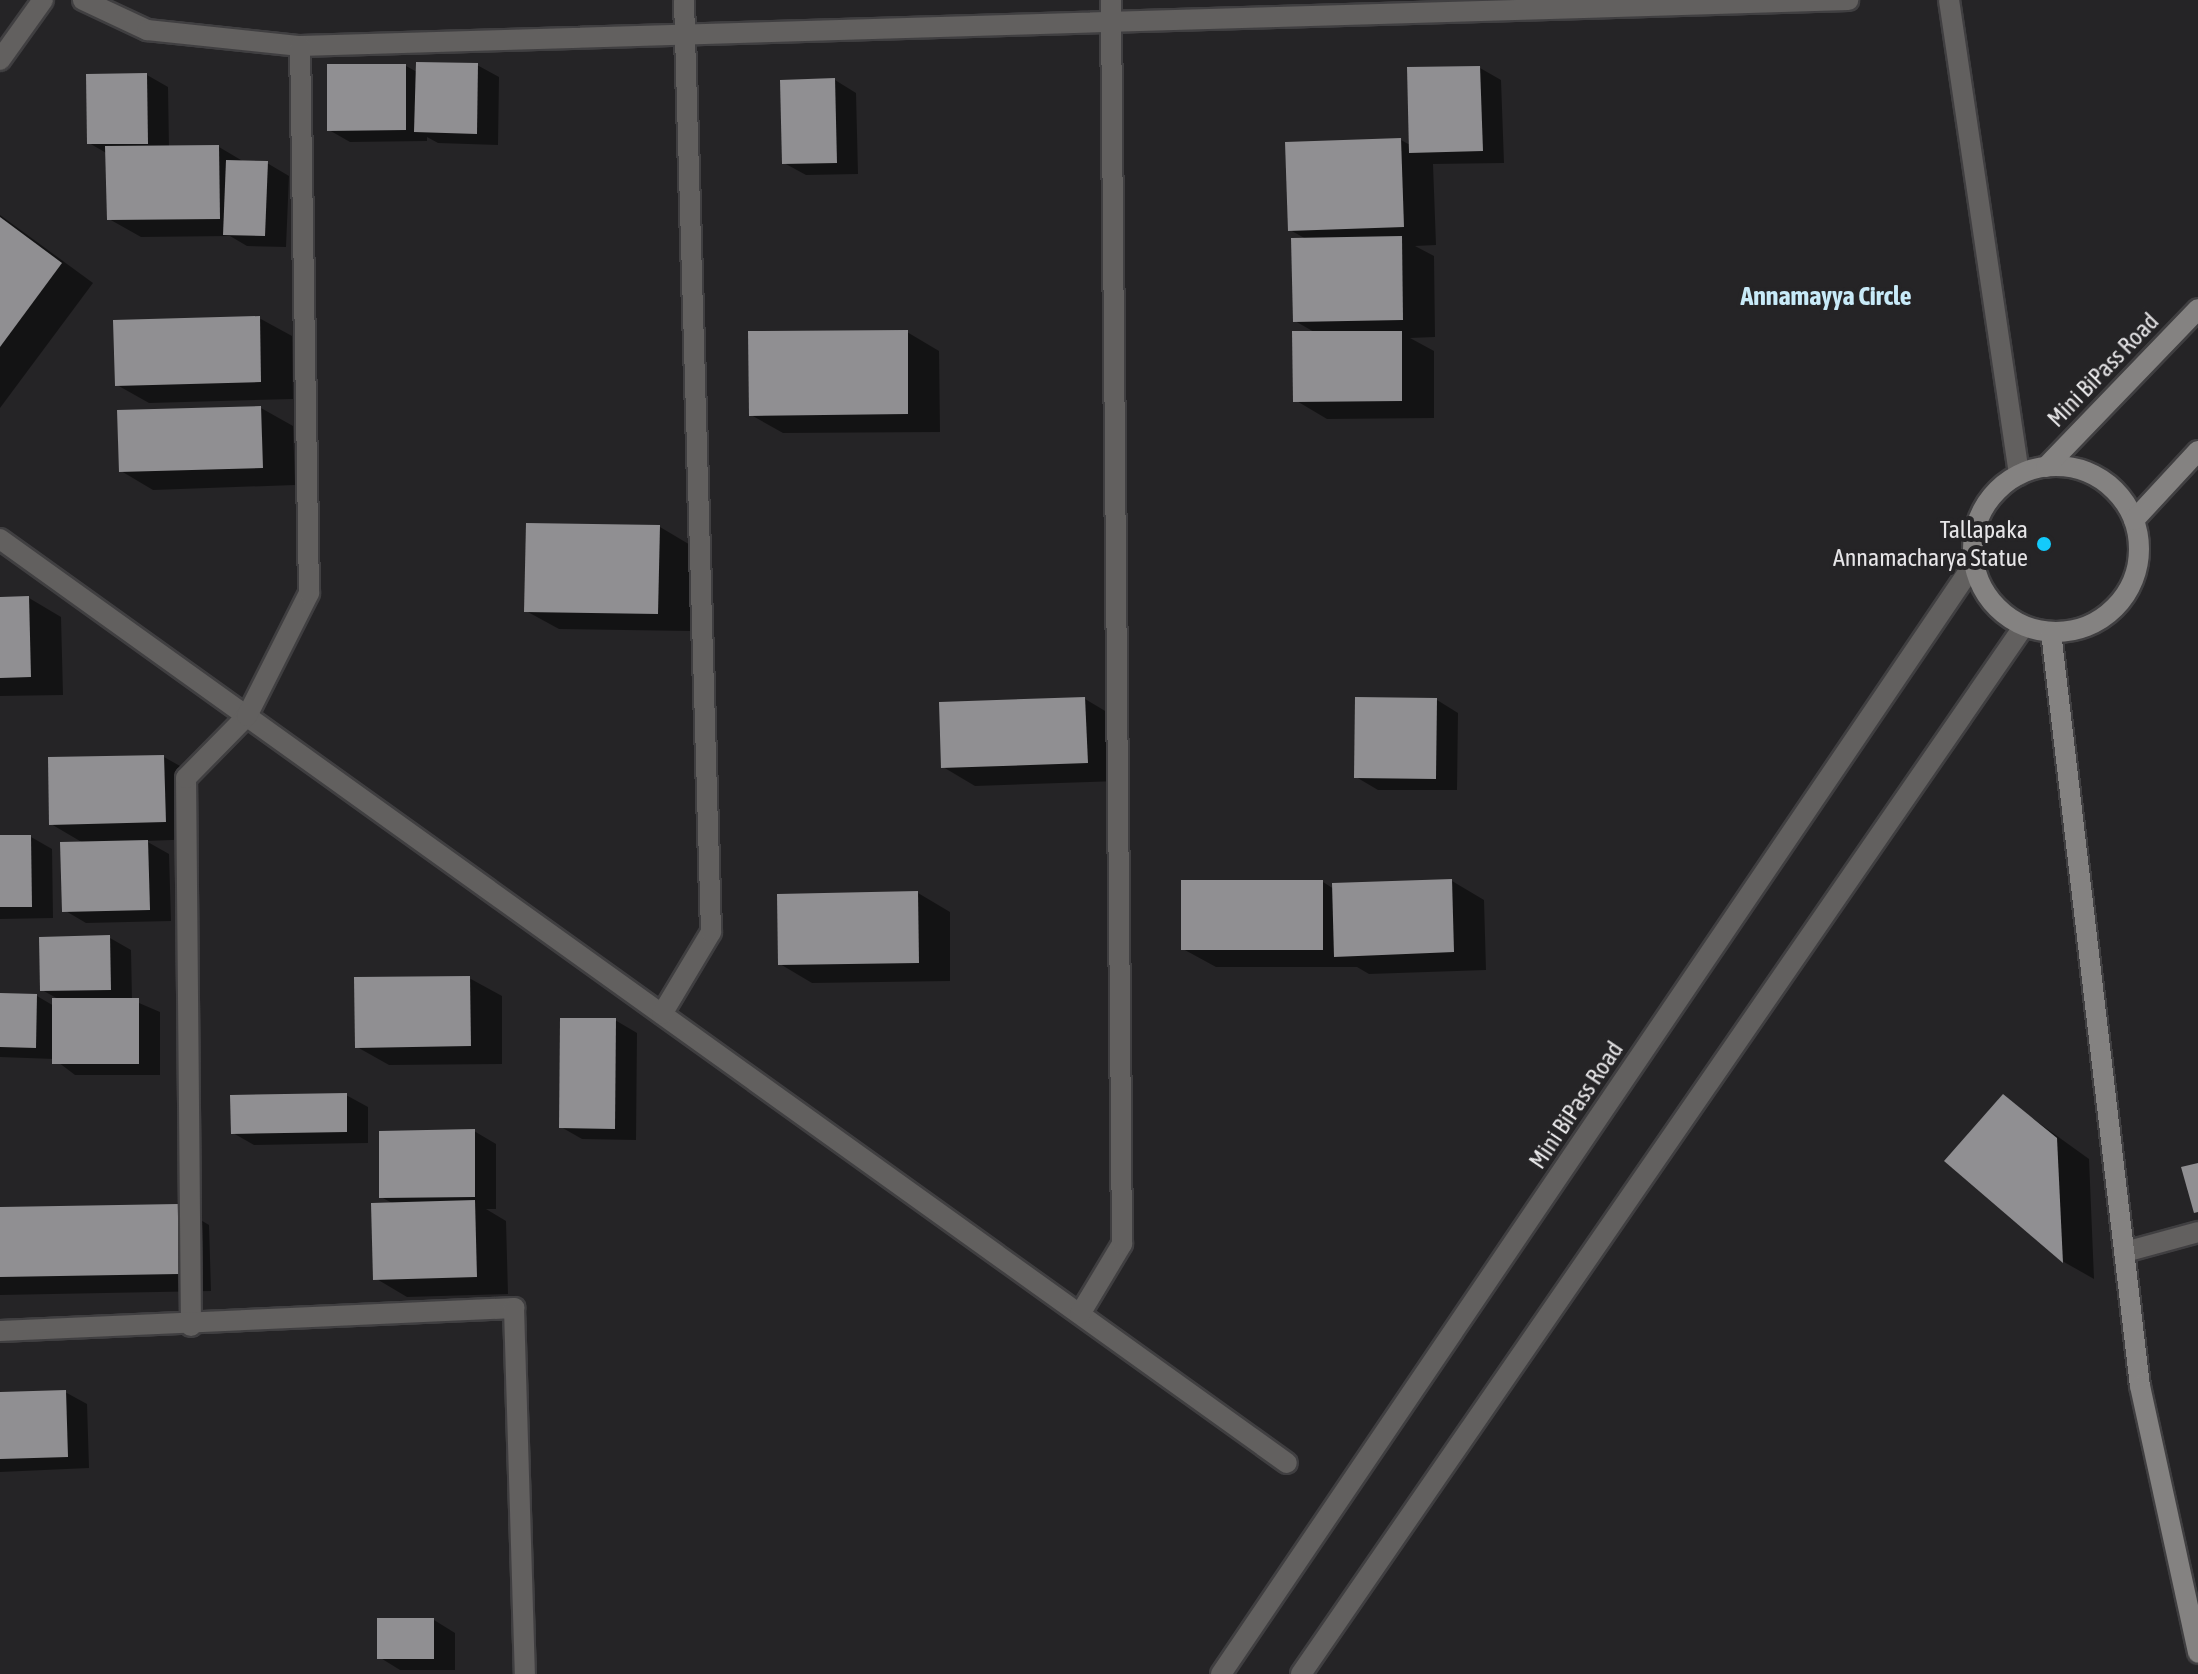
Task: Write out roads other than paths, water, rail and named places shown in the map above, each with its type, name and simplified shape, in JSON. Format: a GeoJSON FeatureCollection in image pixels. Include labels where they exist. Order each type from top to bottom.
{"type":"FeatureCollection","features":[{"type":"Feature","properties":{"kind":"main road","name":"Mini BiPass Road"},"geometry":{"type":"LineString","coordinates":[[2046,467],[2198,309]]}},
{"type":"Feature","properties":{"kind":"main road"},"geometry":{"type":"LineString","coordinates":[[2134,520],[2198,451]]}},
{"type":"Feature","properties":{"kind":"main road"},"geometry":{"type":"LineString","coordinates":[[2046,467],[2073,468],[2099,478],[2120,496],[2134,520],[2139,547],[2135,574],[2123,599],[2103,618],[2078,629],[2051,632],[2024,626],[2001,612],[1983,591],[1973,565],[1973,538],[1981,512],[1997,491],[2019,475],[2046,467]]}},
{"type":"Feature","properties":{"kind":"main road"},"geometry":{"type":"LineString","coordinates":[[2051,632],[2140,1386],[2198,1653]]}},
{"type":"Feature","properties":{"kind":"street"},"geometry":{"type":"LineString","coordinates":[[0,60],[43,0]]}},
{"type":"Feature","properties":{"kind":"street"},"geometry":{"type":"LineString","coordinates":[[83,0],[147,30],[300,46],[1111,23],[1517,5],[1848,0]]}},
{"type":"Feature","properties":{"kind":"street"},"geometry":{"type":"LineString","coordinates":[[662,1014],[711,932],[684,0]]}},
{"type":"Feature","properties":{"kind":"street"},"geometry":{"type":"LineString","coordinates":[[1080,1314],[1122,1244],[1111,0]]}},
{"type":"Feature","properties":{"kind":"street"},"geometry":{"type":"LineString","coordinates":[[1949,0],[2019,475]]}},
{"type":"Feature","properties":{"kind":"street"},"geometry":{"type":"LineString","coordinates":[[191,1326],[186,778],[247,716],[309,593],[300,46]]}},
{"type":"Feature","properties":{"kind":"street"},"geometry":{"type":"LineString","coordinates":[[0,539],[1287,1463]]}},
{"type":"Feature","properties":{"kind":"street","name":"Mini BiPass Road"},"geometry":{"type":"LineString","coordinates":[[1221,1674],[1973,565]]}},
{"type":"Feature","properties":{"kind":"street"},"geometry":{"type":"LineString","coordinates":[[1301,1674],[2024,626]]}},
{"type":"Feature","properties":{"kind":"street"},"geometry":{"type":"LineString","coordinates":[[2125,1252],[2198,1232]]}},
{"type":"Feature","properties":{"kind":"street"},"geometry":{"type":"LineString","coordinates":[[0,1331],[191,1326],[514,1308],[525,1674]]}},
{"type":"Feature","properties":{"kind":"place","name":"Tallapaka Annamacharya Statue"},"geometry":{"type":"Point","coordinates":[2044,544]}},
{"type":"Feature","properties":{"kind":"district","name":"Annamayya Circle"},"geometry":{"type":"Point","coordinates":[1826,297]}}]}
